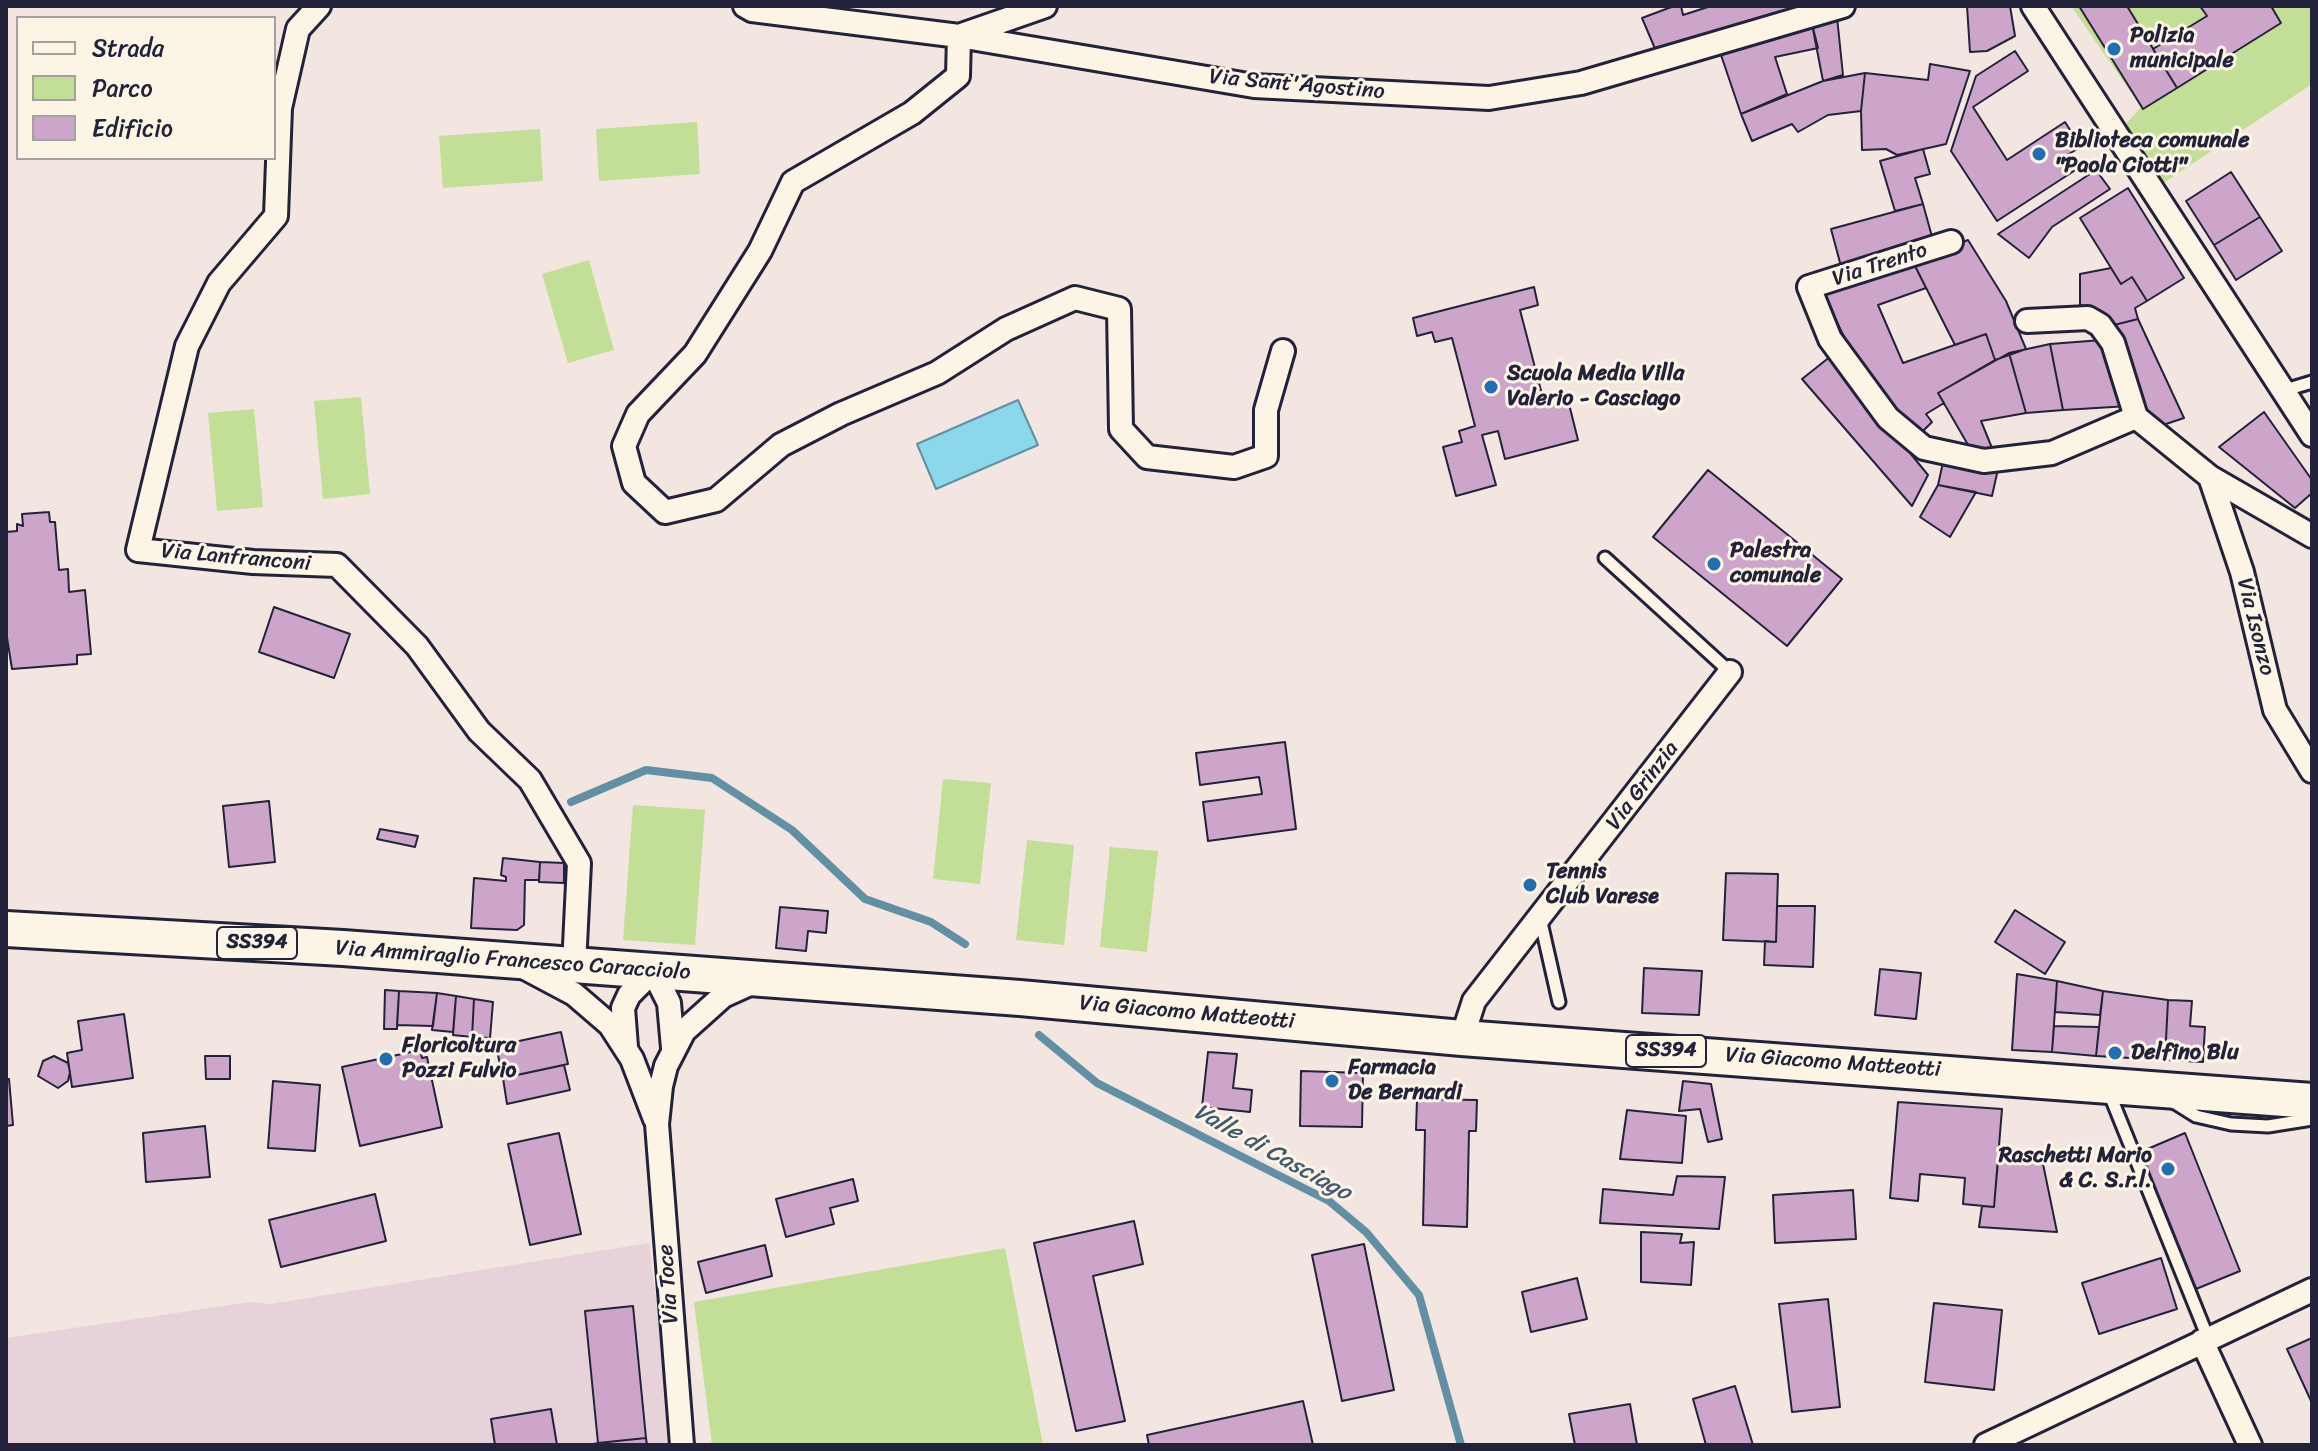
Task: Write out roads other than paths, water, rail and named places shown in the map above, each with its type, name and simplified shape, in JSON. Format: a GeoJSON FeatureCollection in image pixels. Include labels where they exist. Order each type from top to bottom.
{"type":"FeatureCollection","features":[{"type":"Feature","properties":{"kind":"main road","name":"Via Ammiraglio Francesco Caracciolo"},"geometry":{"type":"LineString","coordinates":[[6,929],[1020,998]]}},
{"type":"Feature","properties":{"kind":"main road","name":"Via Giacomo Matteotti"},"geometry":{"type":"LineString","coordinates":[[1020,998],[1462,1038],[2105,1083],[2312,1101]]}},
{"type":"Feature","properties":{"kind":"street","name":"Via Lanfranconi"},"geometry":{"type":"LineString","coordinates":[[319,6],[298,29],[280,108],[276,216],[219,283],[187,346],[138,550],[253,562],[337,565],[417,646],[479,731],[530,780],[579,863],[574,966]]}},
{"type":"Feature","properties":{"kind":"street","name":"Via Sant'Agostino"},"geometry":{"type":"LineString","coordinates":[[745,6],[752,10],[959,36],[1254,86],[1489,98],[1581,83],[1843,6]]}},
{"type":"Feature","properties":{"kind":"street"},"geometry":{"type":"LineString","coordinates":[[1045,6],[959,36],[958,76],[912,113],[793,182],[760,251],[695,354],[638,414],[624,446],[634,483],[665,512],[716,500],[781,445],[841,414],[937,373],[1006,329],[1075,298],[1119,309],[1121,429],[1147,457],[1234,467],[1266,456],[1266,410],[1283,351]]}},
{"type":"Feature","properties":{"kind":"street"},"geometry":{"type":"LineString","coordinates":[[2038,13],[2312,435]]}},
{"type":"Feature","properties":{"kind":"street","name":"Via Trento"},"geometry":{"type":"LineString","coordinates":[[1951,242],[1809,287],[1830,339],[1888,418],[1924,448],[1984,461],[2052,453],[2136,417]]}},
{"type":"Feature","properties":{"kind":"street"},"geometry":{"type":"LineString","coordinates":[[2027,321],[2088,318],[2100,325],[2113,343],[2136,417],[2210,477],[2312,536]]}},
{"type":"Feature","properties":{"kind":"street","name":"Via Isonzo"},"geometry":{"type":"LineString","coordinates":[[2210,477],[2242,572],[2275,710],[2312,771]]}},
{"type":"Feature","properties":{"kind":"street","name":"Via Grinzia"},"geometry":{"type":"LineString","coordinates":[[1462,1038],[1474,1001],[1730,672]]}},
{"type":"Feature","properties":{"kind":"street","name":"Via Toce"},"geometry":{"type":"LineString","coordinates":[[507,961],[574,994],[610,1025],[626,1048],[657,1124]]}},
{"type":"Feature","properties":{"kind":"street","name":"Via Toce"},"geometry":{"type":"LineString","coordinates":[[626,1048],[623,1008],[629,995],[653,971],[669,1003],[673,1048]]}},
{"type":"Feature","properties":{"kind":"street","name":"Via Toce"},"geometry":{"type":"LineString","coordinates":[[682,1445],[657,1124],[661,1086],[673,1048],[684,1031],[723,996],[762,980]]}},
{"type":"Feature","properties":{"kind":"street"},"geometry":{"type":"LineString","coordinates":[[1986,1445],[2312,1290]]}},
{"type":"Feature","properties":{"kind":"street"},"geometry":{"type":"LineString","coordinates":[[2205,1340],[2250,1445]]}},
{"type":"Feature","properties":{"kind":"lane"},"geometry":{"type":"LineString","coordinates":[[2281,391],[2312,382]]}},
{"type":"Feature","properties":{"kind":"lane","name":"Via Grinzia"},"geometry":{"type":"LineString","coordinates":[[1605,558],[1730,672]]}},
{"type":"Feature","properties":{"kind":"lane"},"geometry":{"type":"LineString","coordinates":[[1540,917],[1559,1002]]}},
{"type":"Feature","properties":{"kind":"lane"},"geometry":{"type":"LineString","coordinates":[[2105,1083],[2205,1340]]}},
{"type":"Feature","properties":{"kind":"lane"},"geometry":{"type":"LineString","coordinates":[[2152,1087],[2196,1116],[2231,1124],[2268,1126],[2312,1119]]}},
{"type":"Feature","properties":{"kind":"water"},"geometry":{"type":"Polygon","coordinates":[[[1018,400],[1038,445],[936,489],[917,444],[1018,400]]]}},
{"type":"Feature","properties":{"kind":"waterway","name":"Valle di Casciago"},"geometry":{"type":"LineString","coordinates":[[571,802],[646,770],[712,778],[792,830],[865,899],[931,922],[965,944]]}},
{"type":"Feature","properties":{"kind":"waterway","name":"Valle di Casciago"},"geometry":{"type":"LineString","coordinates":[[1039,1035],[1097,1083],[1329,1201],[1366,1232],[1419,1295],[1461,1445]]}},
{"type":"Feature","properties":{"kind":"place","name":"Polizia municipale"},"geometry":{"type":"Point","coordinates":[2114,49]}},
{"type":"Feature","properties":{"kind":"place","name":"Biblioteca comunale \"Paola Ciotti\""},"geometry":{"type":"Point","coordinates":[2039,154]}},
{"type":"Feature","properties":{"kind":"place","name":"Scuola Media Villa Valerio - Casciago"},"geometry":{"type":"Point","coordinates":[1491,387]}},
{"type":"Feature","properties":{"kind":"place","name":"Palestra comunale"},"geometry":{"type":"Point","coordinates":[1714,564]}},
{"type":"Feature","properties":{"kind":"place","name":"Tennis Club Varese"},"geometry":{"type":"Point","coordinates":[1530,885]}},
{"type":"Feature","properties":{"kind":"place","name":"Delfino Blu"},"geometry":{"type":"Point","coordinates":[2115,1053]}},
{"type":"Feature","properties":{"kind":"place","name":"Floricoltura Pozzi Fulvio"},"geometry":{"type":"Point","coordinates":[386,1059]}},
{"type":"Feature","properties":{"kind":"place","name":"Farmacia De Bernardi"},"geometry":{"type":"Point","coordinates":[1332,1081]}},
{"type":"Feature","properties":{"kind":"place","name":"Raschetti Mario & C. S.r.l."},"geometry":{"type":"Point","coordinates":[2168,1169]}}]}
